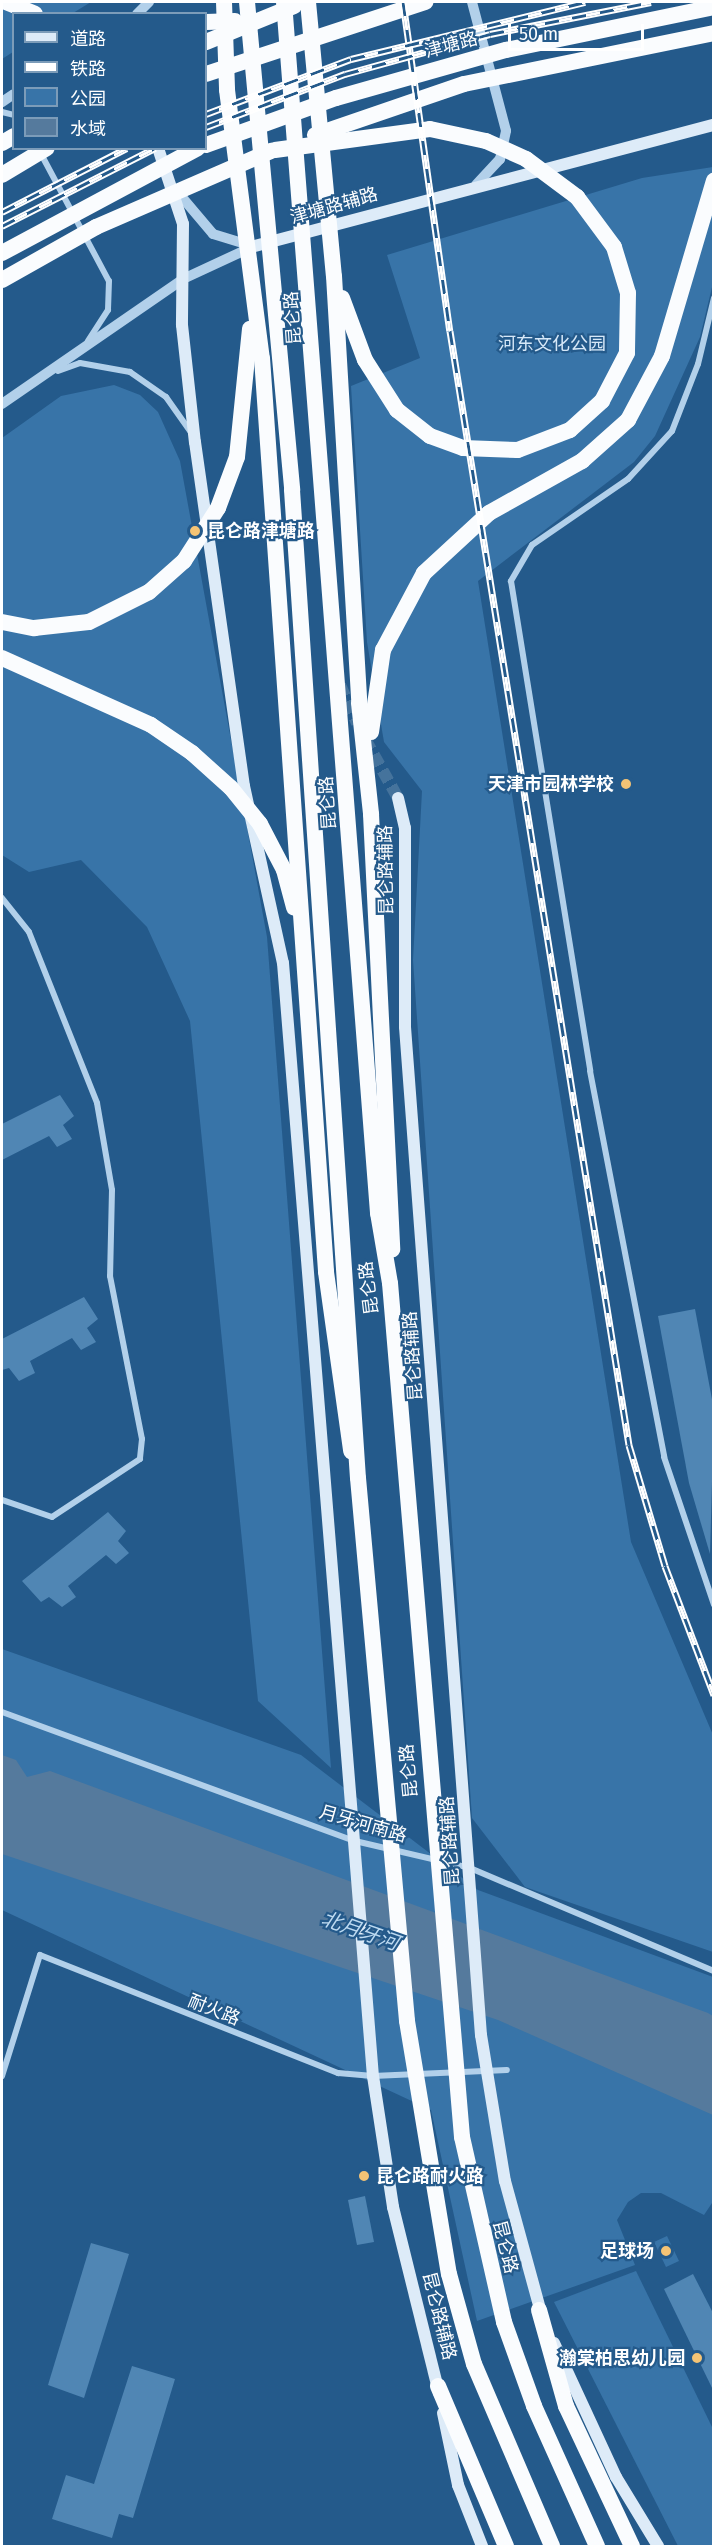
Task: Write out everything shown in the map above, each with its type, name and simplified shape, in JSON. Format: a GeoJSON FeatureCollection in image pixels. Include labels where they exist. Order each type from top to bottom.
{"type":"FeatureCollection","features":[{"type":"Feature","properties":{"kind":"highway"},"geometry":{"type":"LineString","coordinates":[[6,2],[30,12]]}},
{"type":"Feature","properties":{"kind":"highway"},"geometry":{"type":"LineString","coordinates":[[224,2],[227,90],[253,253],[262,358],[326,1272],[344,1422],[358,1478]]}},
{"type":"Feature","properties":{"kind":"highway","name":"昆仑路"},"geometry":{"type":"LineString","coordinates":[[247,2],[292,490],[358,1478],[407,2021],[429,2177],[474,2364],[552,2547]]}},
{"type":"Feature","properties":{"kind":"highway"},"geometry":{"type":"LineString","coordinates":[[207,42],[266,19],[298,3],[314,2]]}},
{"type":"Feature","properties":{"kind":"highway"},"geometry":{"type":"LineString","coordinates":[[207,74],[425,2]]}},
{"type":"Feature","properties":{"kind":"highway"},"geometry":{"type":"LineString","coordinates":[[298,3],[334,276],[359,703],[371,814],[393,1202],[390,1283]]}},
{"type":"Feature","properties":{"kind":"highway","name":"昆仑路"},"geometry":{"type":"LineString","coordinates":[[298,3],[378,1213],[390,1283],[462,2137],[504,2322],[534,2406],[597,2547]]}},
{"type":"Feature","properties":{"kind":"highway","name":"津塘路"},"geometry":{"type":"LineString","coordinates":[[207,145],[336,98],[506,50],[714,7]]}},
{"type":"Feature","properties":{"kind":"highway"},"geometry":{"type":"LineString","coordinates":[[207,22],[266,19]]}},
{"type":"Feature","properties":{"kind":"highway"},"geometry":{"type":"LineString","coordinates":[[2,280],[135,211],[275,150],[464,84],[714,33]]}},
{"type":"Feature","properties":{"kind":"highway"},"geometry":{"type":"LineString","coordinates":[[275,150],[430,129],[486,141],[526,159],[577,197],[614,247],[628,293],[627,353],[602,401],[550,441],[503,452],[448,444],[413,425],[379,387],[334,276]]}},
{"type":"Feature","properties":{"kind":"highway"},"geometry":{"type":"LineString","coordinates":[[2,176],[44,150]]}},
{"type":"Feature","properties":{"kind":"highway"},"geometry":{"type":"LineString","coordinates":[[2,253],[194,150]]}},
{"type":"Feature","properties":{"kind":"highway"},"geometry":{"type":"LineString","coordinates":[[371,814],[374,690],[382,650],[408,597],[462,534],[582,461],[628,420],[662,356],[714,181]]}},
{"type":"Feature","properties":{"kind":"highway"},"geometry":{"type":"LineString","coordinates":[[2,293],[135,211]]}},
{"type":"Feature","properties":{"kind":"highway"},"geometry":{"type":"LineString","coordinates":[[2,622],[60,627],[119,611],[158,585],[202,535],[229,482],[245,423],[253,253]]}},
{"type":"Feature","properties":{"kind":"highway"},"geometry":{"type":"LineString","coordinates":[[2,657],[151,725],[231,788],[260,824],[284,870],[293,900],[305,988]]}},
{"type":"Feature","properties":{"kind":"highway"},"geometry":{"type":"LineString","coordinates":[[539,2310],[566,2406],[632,2547]]}},
{"type":"Feature","properties":{"kind":"highway"},"geometry":{"type":"LineString","coordinates":[[438,2386],[507,2547]]}},
{"type":"Feature","properties":{"kind":"main road","name":"津塘路辅路"},"geometry":{"type":"LineString","coordinates":[[253,253],[476,184],[714,125]]}},
{"type":"Feature","properties":{"kind":"main road"},"geometry":{"type":"LineString","coordinates":[[159,150],[175,189],[183,224],[183,279]]}},
{"type":"Feature","properties":{"kind":"main road","name":"昆仑路辅路"},"geometry":{"type":"LineString","coordinates":[[183,279],[195,442],[244,786],[283,963],[373,2076],[393,2207],[438,2386],[458,2486],[482,2547]]}},
{"type":"Feature","properties":{"kind":"main road","name":"昆仑路辅路"},"geometry":{"type":"LineString","coordinates":[[398,798],[405,828],[405,1027],[474,1911],[481,2035],[487,2073]]}},
{"type":"Feature","properties":{"kind":"main road"},"geometry":{"type":"LineString","coordinates":[[487,2073],[504,2181],[539,2310],[616,2477],[658,2547]]}},
{"type":"Feature","properties":{"kind":"street"},"geometry":{"type":"LineString","coordinates":[[472,2],[506,131],[500,159],[476,184]]}},
{"type":"Feature","properties":{"kind":"street"},"geometry":{"type":"LineString","coordinates":[[39,150],[109,281],[108,310],[88,341]]}},
{"type":"Feature","properties":{"kind":"street"},"geometry":{"type":"LineString","coordinates":[[175,189],[213,234],[253,253]]}},
{"type":"Feature","properties":{"kind":"street","name":"津塘路辅路"},"geometry":{"type":"LineString","coordinates":[[2,404],[88,341],[183,279],[253,253]]}},
{"type":"Feature","properties":{"kind":"street"},"geometry":{"type":"LineString","coordinates":[[714,298],[698,364],[672,431],[628,479],[532,545],[511,581],[590,1071],[664,1457],[714,1605]]}},
{"type":"Feature","properties":{"kind":"street"},"geometry":{"type":"LineString","coordinates":[[38,379],[80,363],[130,372],[166,398],[195,442]]}},
{"type":"Feature","properties":{"kind":"street"},"geometry":{"type":"LineString","coordinates":[[2,898],[29,932],[97,1103],[112,1190],[110,1276],[141,1439],[140,1459],[52,1517],[2,1500]]}},
{"type":"Feature","properties":{"kind":"street","name":"月牙河南路"},"geometry":{"type":"LineString","coordinates":[[2,1712],[355,1841],[470,1868],[714,1971]]}},
{"type":"Feature","properties":{"kind":"street","name":"耐火路"},"geometry":{"type":"LineString","coordinates":[[2,2076],[40,1955],[297,2060],[373,2076],[487,2073],[507,2070]]}},
{"type":"Feature","properties":{"kind":"green space"},"geometry":{"type":"Polygon","coordinates":[[[2,2],[91,2],[75,12],[12,12],[12,53],[2,59],[2,2]]]}},
{"type":"Feature","properties":{"kind":"green space","name":"河东文化公园"},"geometry":{"type":"Polygon","coordinates":[[[713,167],[713,283],[700,337],[655,436],[634,462],[478,581],[631,1542],[713,1735],[713,1952],[525,1887],[472,1818],[413,960],[422,791],[384,742],[367,642],[351,386],[420,358],[387,255],[642,178],[713,167]]]}},
{"type":"Feature","properties":{"kind":"green space"},"geometry":{"type":"Polygon","coordinates":[[[114,385],[140,395],[158,412],[180,461],[267,937],[331,1768],[258,1701],[190,1021],[147,927],[81,860],[29,872],[2,855],[2,438],[61,396],[114,385]]]}},
{"type":"Feature","properties":{"kind":"green space"},"geometry":{"type":"Polygon","coordinates":[[[2,1649],[301,1755],[478,1890],[713,1977],[714,2200],[704,2215],[661,2193],[641,2193],[628,2202],[617,2220],[635,2265],[477,2321],[431,2110],[2,1910],[2,1649]]]}},
{"type":"Feature","properties":{"kind":"green space","name":"足球场"},"geometry":{"type":"Polygon","coordinates":[[[667,2236],[679,2261],[666,2267],[654,2242],[667,2236]]]}},
{"type":"Feature","properties":{"kind":"green space"},"geometry":{"type":"Polygon","coordinates":[[[636,2271],[713,2429],[713,2546],[678,2546],[554,2302],[636,2271]]]}},
{"type":"Feature","properties":{"kind":"water","name":"北月牙河"},"geometry":{"type":"Polygon","coordinates":[[[2,1755],[16,1760],[27,1777],[50,1771],[708,2013],[713,2016],[713,2115],[498,2020],[2,1854],[2,1755]]]}},
{"type":"Feature","properties":{"kind":"building"},"geometry":{"type":"Polygon","coordinates":[[[60,1095],[74,1116],[63,1125],[72,1139],[57,1147],[49,1136],[2,1160],[2,1124],[60,1095]]]}},
{"type":"Feature","properties":{"kind":"building"},"geometry":{"type":"Polygon","coordinates":[[[84,1297],[98,1319],[87,1328],[96,1342],[81,1350],[72,1338],[30,1361],[35,1373],[19,1381],[9,1368],[2,1370],[2,1339],[84,1297]]]}},
{"type":"Feature","properties":{"kind":"building"},"geometry":{"type":"Polygon","coordinates":[[[695,1309],[714,1410],[710,1554],[689,1483],[658,1316],[695,1309]]]}},
{"type":"Feature","properties":{"kind":"building"},"geometry":{"type":"Polygon","coordinates":[[[108,1512],[126,1531],[118,1541],[129,1553],[116,1564],[106,1555],[68,1586],[76,1597],[62,1607],[49,1597],[41,1602],[22,1581],[108,1512]]]}},
{"type":"Feature","properties":{"kind":"building"},"geometry":{"type":"Polygon","coordinates":[[[365,2196],[374,2242],[357,2245],[348,2200],[365,2196]]]}},
{"type":"Feature","properties":{"kind":"building"},"geometry":{"type":"Polygon","coordinates":[[[91,2243],[129,2254],[84,2398],[48,2385],[91,2243]]]}},
{"type":"Feature","properties":{"kind":"building"},"geometry":{"type":"Polygon","coordinates":[[[693,2274],[714,2315],[714,2392],[664,2289],[693,2274]]]}},
{"type":"Feature","properties":{"kind":"building"},"geometry":{"type":"Polygon","coordinates":[[[132,2366],[175,2379],[133,2518],[119,2514],[112,2538],[52,2519],[66,2475],[94,2484],[132,2366]]]}},
{"type":"Feature","properties":{"kind":"tunnel"},"geometry":{"type":"LineString","coordinates":[[340,685],[357,723]]}},
{"type":"Feature","properties":{"kind":"tunnel"},"geometry":{"type":"LineString","coordinates":[[365,739],[398,798]]}},
{"type":"Feature","properties":{"kind":"railway"},"geometry":{"type":"LineString","coordinates":[[403,2],[450,331],[629,1445],[665,1566],[714,1695]]}},
{"type":"Feature","properties":{"kind":"railway"},"geometry":{"type":"LineString","coordinates":[[207,114],[351,59],[585,2]]}},
{"type":"Feature","properties":{"kind":"railway"},"geometry":{"type":"LineString","coordinates":[[207,127],[345,74],[490,34],[651,2]]}},
{"type":"Feature","properties":{"kind":"railway"},"geometry":{"type":"LineString","coordinates":[[2,212],[123,150]]}},
{"type":"Feature","properties":{"kind":"railway"},"geometry":{"type":"LineString","coordinates":[[2,226],[151,150]]}},
{"type":"Feature","properties":{"kind":"place","name":"昆仑路津塘路"},"geometry":{"type":"Point","coordinates":[195,531]}},
{"type":"Feature","properties":{"kind":"place","name":"天津市园林学校"},"geometry":{"type":"Point","coordinates":[626,784]}},
{"type":"Feature","properties":{"kind":"place","name":"昆仑路耐火路"},"geometry":{"type":"Point","coordinates":[364,2176]}},
{"type":"Feature","properties":{"kind":"place","name":"足球场"},"geometry":{"type":"Point","coordinates":[666,2251]}},
{"type":"Feature","properties":{"kind":"place","name":"瀚棠柏思幼儿园"},"geometry":{"type":"Point","coordinates":[697,2358]}}]}
